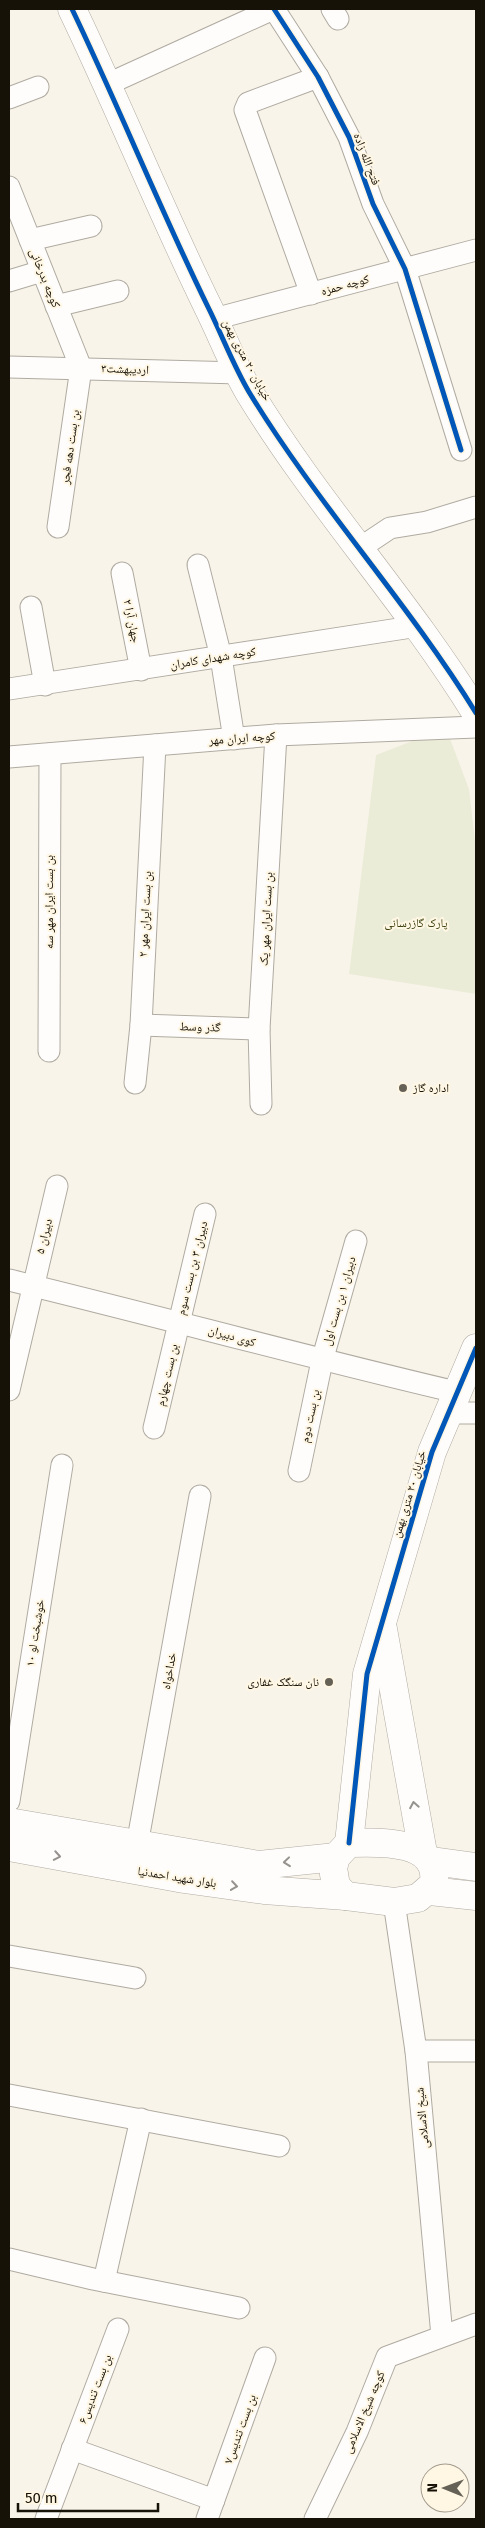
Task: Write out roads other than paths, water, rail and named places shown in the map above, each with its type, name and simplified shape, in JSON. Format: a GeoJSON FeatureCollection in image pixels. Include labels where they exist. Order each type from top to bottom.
{"type":"FeatureCollection","features":[{"type":"Feature","properties":{"kind":"street","name":"خیابان ۲۰ متری بهمن"},"geometry":{"type":"LineString","coordinates":[[72,9],[108,84],[176,242],[248,390],[295,460],[448,668],[476,712]]}},
{"type":"Feature","properties":{"kind":"street"},"geometry":{"type":"LineString","coordinates":[[108,84],[273,9]]}},
{"type":"Feature","properties":{"kind":"street","name":"فتح الله زاده"},"geometry":{"type":"LineString","coordinates":[[273,9],[318,77],[349,137],[373,204],[405,269],[461,450]]}},
{"type":"Feature","properties":{"kind":"street"},"geometry":{"type":"LineString","coordinates":[[310,294],[245,110],[248,103],[318,77]]}},
{"type":"Feature","properties":{"kind":"street"},"geometry":{"type":"LineString","coordinates":[[9,98],[38,86]]}},
{"type":"Feature","properties":{"kind":"street","name":"کوچه بدرخانی"},"geometry":{"type":"LineString","coordinates":[[10,196],[30,240],[81,368]]}},
{"type":"Feature","properties":{"kind":"street"},"geometry":{"type":"LineString","coordinates":[[30,240],[91,226]]}},
{"type":"Feature","properties":{"kind":"street","name":"کوچه حمزه"},"geometry":{"type":"LineString","coordinates":[[214,319],[476,250]]}},
{"type":"Feature","properties":{"kind":"street"},"geometry":{"type":"LineString","coordinates":[[9,281],[42,271]]}},
{"type":"Feature","properties":{"kind":"street"},"geometry":{"type":"LineString","coordinates":[[56,306],[118,291]]}},
{"type":"Feature","properties":{"kind":"street","name":"اردیبهشت۳"},"geometry":{"type":"LineString","coordinates":[[9,367],[240,373]]}},
{"type":"Feature","properties":{"kind":"street","name":"بن بست دهه فجر"},"geometry":{"type":"LineString","coordinates":[[58,527],[81,368]]}},
{"type":"Feature","properties":{"kind":"street"},"geometry":{"type":"LineString","coordinates":[[360,548],[390,528],[427,522],[476,507]]}},
{"type":"Feature","properties":{"kind":"street"},"geometry":{"type":"LineString","coordinates":[[198,565],[221,657],[234,739]]}},
{"type":"Feature","properties":{"kind":"street","name":"جهان آرا ۲"},"geometry":{"type":"LineString","coordinates":[[122,573],[142,670]]}},
{"type":"Feature","properties":{"kind":"street"},"geometry":{"type":"LineString","coordinates":[[31,607],[45,684]]}},
{"type":"Feature","properties":{"kind":"street","name":"کوچه شهدای کامران"},"geometry":{"type":"LineString","coordinates":[[9,689],[418,626]]}},
{"type":"Feature","properties":{"kind":"street","name":"کوچه ایران مهر"},"geometry":{"type":"LineString","coordinates":[[9,757],[276,736],[476,726]]}},
{"type":"Feature","properties":{"kind":"street","name":"بن بست ایران مهر یک"},"geometry":{"type":"LineString","coordinates":[[261,1104],[259,1029],[276,736]]}},
{"type":"Feature","properties":{"kind":"street","name":"۲ بن بست ایران مهر"},"geometry":{"type":"LineString","coordinates":[[135,1083],[141,1025],[155,745]]}},
{"type":"Feature","properties":{"kind":"street","name":"بن بست ایران مهر سه"},"geometry":{"type":"LineString","coordinates":[[49,1051],[50,754]]}},
{"type":"Feature","properties":{"kind":"street","name":"گذر وسط"},"geometry":{"type":"LineString","coordinates":[[141,1025],[259,1029]]}},
{"type":"Feature","properties":{"kind":"street","name":"دبیران ۵"},"geometry":{"type":"LineString","coordinates":[[9,1390],[32,1285],[57,1186]]}},
{"type":"Feature","properties":{"kind":"street","name":"دبیران ۳ بن بست سوم"},"geometry":{"type":"LineString","coordinates":[[179,1321],[205,1214]]}},
{"type":"Feature","properties":{"kind":"street","name":"دبیران ۱ بن بست اول"},"geometry":{"type":"LineString","coordinates":[[322,1361],[356,1241]]}},
{"type":"Feature","properties":{"kind":"street","name":"کوی دبیران"},"geometry":{"type":"LineString","coordinates":[[9,1280],[179,1321],[322,1361],[452,1403],[476,1413]]}},
{"type":"Feature","properties":{"kind":"street","name":"بن بست چهارم"},"geometry":{"type":"LineString","coordinates":[[154,1428],[179,1321]]}},
{"type":"Feature","properties":{"kind":"street","name":"خیابان ۲۰ متری بهمن"},"geometry":{"type":"LineString","coordinates":[[430,1891],[434,1884],[435,1876],[427,1857],[382,1622],[432,1452],[476,1348]]}},
{"type":"Feature","properties":{"kind":"street","name":"بن بست دوم"},"geometry":{"type":"LineString","coordinates":[[299,1471],[322,1361]]}},
{"type":"Feature","properties":{"kind":"street","name":"خوشبخت لو ۱۰"},"geometry":{"type":"LineString","coordinates":[[9,1801],[62,1465]]}},
{"type":"Feature","properties":{"kind":"street","name":"خداخواه"},"geometry":{"type":"LineString","coordinates":[[137,1845],[200,1496]]}},
{"type":"Feature","properties":{"kind":"street"},"geometry":{"type":"LineString","coordinates":[[346,1896],[336,1886],[333,1868],[342,1850],[354,1782],[367,1674],[382,1622]]}},
{"type":"Feature","properties":{"kind":"street","name":"بلوار شهید احمدنیا"},"geometry":{"type":"LineString","coordinates":[[9,1822],[259,1865],[342,1850],[396,1844],[413,1848],[427,1857]]}},
{"type":"Feature","properties":{"kind":"street","name":"بلوار شهید احمدنیا"},"geometry":{"type":"LineString","coordinates":[[9,1847],[184,1879],[264,1890],[346,1896],[394,1902],[418,1898],[430,1891]]}},
{"type":"Feature","properties":{"kind":"street"},"geometry":{"type":"LineString","coordinates":[[427,1857],[476,1867]]}},
{"type":"Feature","properties":{"kind":"street"},"geometry":{"type":"LineString","coordinates":[[430,1891],[476,1896]]}},
{"type":"Feature","properties":{"kind":"street","name":"شیخ الاسلامی"},"geometry":{"type":"LineString","coordinates":[[394,1902],[416,2052],[442,2336]]}},
{"type":"Feature","properties":{"kind":"street"},"geometry":{"type":"LineString","coordinates":[[9,1956],[135,1978]]}},
{"type":"Feature","properties":{"kind":"street"},"geometry":{"type":"LineString","coordinates":[[416,2052],[476,2051]]}},
{"type":"Feature","properties":{"kind":"street"},"geometry":{"type":"LineString","coordinates":[[9,2095],[279,2146]]}},
{"type":"Feature","properties":{"kind":"street"},"geometry":{"type":"LineString","coordinates":[[104,2281],[141,2120]]}},
{"type":"Feature","properties":{"kind":"street"},"geometry":{"type":"LineString","coordinates":[[9,2259],[104,2281],[239,2308]]}},
{"type":"Feature","properties":{"kind":"street","name":"کوچه شیخ الاسلامی"},"geometry":{"type":"LineString","coordinates":[[315,2519],[357,2432],[387,2357],[476,2324]]}},
{"type":"Feature","properties":{"kind":"street","name":"بن بست تندیس۶"},"geometry":{"type":"LineString","coordinates":[[46,2519],[118,2328]]}},
{"type":"Feature","properties":{"kind":"street","name":"بن بست تندیس۷"},"geometry":{"type":"LineString","coordinates":[[211,2509],[266,2358]]}},
{"type":"Feature","properties":{"kind":"street"},"geometry":{"type":"LineString","coordinates":[[72,2449],[211,2509]]}},
{"type":"Feature","properties":{"kind":"place","name":"اداره گاز"},"geometry":{"type":"Point","coordinates":[403,1088]}},
{"type":"Feature","properties":{"kind":"place","name":"نان سنگک غفاری"},"geometry":{"type":"Point","coordinates":[329,1682]}},
{"type":"Feature","properties":{"kind":"park label","name":"پارک گازرسانی"},"geometry":{"type":"Point","coordinates":[416,923]}}]}
